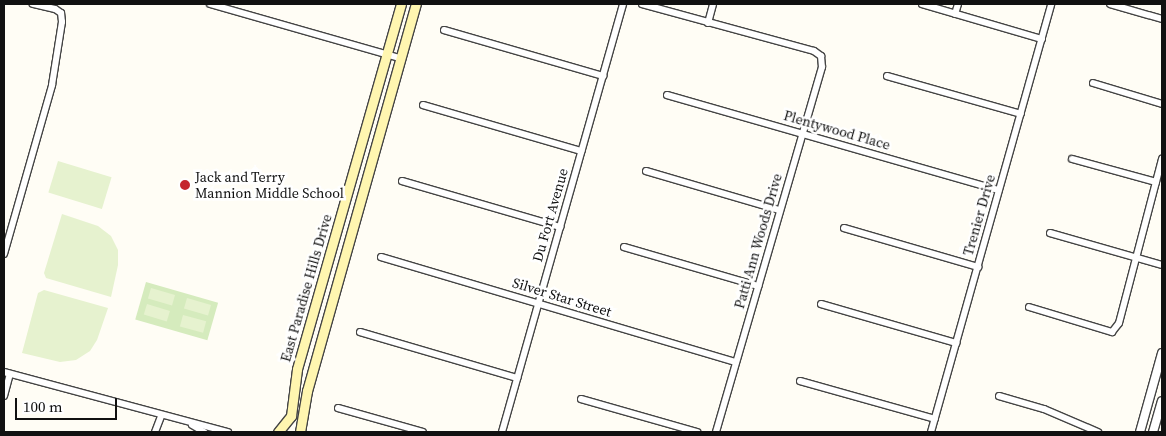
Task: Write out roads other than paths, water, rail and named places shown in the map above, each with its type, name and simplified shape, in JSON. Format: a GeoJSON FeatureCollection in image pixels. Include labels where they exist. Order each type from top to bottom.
{"type":"FeatureCollection","features":[{"type":"Feature","properties":{"kind":"main road","name":"East Paradise Hills Drive"},"geometry":{"type":"LineString","coordinates":[[278,432],[291,416],[297,370],[402,4]]}},
{"type":"Feature","properties":{"kind":"main road","name":"East Paradise Hills Drive"},"geometry":{"type":"LineString","coordinates":[[300,432],[307,392],[416,4]]}},
{"type":"Feature","properties":{"kind":"street"},"geometry":{"type":"LineString","coordinates":[[4,254],[52,85],[60,13],[33,4]]}},
{"type":"Feature","properties":{"kind":"street"},"geometry":{"type":"LineString","coordinates":[[210,4],[400,58]]}},
{"type":"Feature","properties":{"kind":"street"},"geometry":{"type":"LineString","coordinates":[[239,12],[241,4]]}},
{"type":"Feature","properties":{"kind":"street","name":"Du Fort Avenue"},"geometry":{"type":"LineString","coordinates":[[502,432],[623,4]]}},
{"type":"Feature","properties":{"kind":"street"},"geometry":{"type":"LineString","coordinates":[[642,4],[708,23],[713,4]]}},
{"type":"Feature","properties":{"kind":"street"},"geometry":{"type":"LineString","coordinates":[[922,4],[1042,39]]}},
{"type":"Feature","properties":{"kind":"street"},"geometry":{"type":"LineString","coordinates":[[955,14],[958,4]]}},
{"type":"Feature","properties":{"kind":"street","name":"Trenier Drive"},"geometry":{"type":"LineString","coordinates":[[931,432],[1051,4]]}},
{"type":"Feature","properties":{"kind":"street"},"geometry":{"type":"LineString","coordinates":[[1112,4],[1162,19]]}},
{"type":"Feature","properties":{"kind":"street","name":"Patti Ann Woods Drive"},"geometry":{"type":"LineString","coordinates":[[708,23],[814,51],[821,56],[822,67],[801,133],[716,432]]}},
{"type":"Feature","properties":{"kind":"street"},"geometry":{"type":"LineString","coordinates":[[444,30],[603,76]]}},
{"type":"Feature","properties":{"kind":"street"},"geometry":{"type":"LineString","coordinates":[[887,76],[1021,114]]}},
{"type":"Feature","properties":{"kind":"street"},"geometry":{"type":"LineString","coordinates":[[1093,83],[1162,104]]}},
{"type":"Feature","properties":{"kind":"street","name":"Plentywood Place"},"geometry":{"type":"LineString","coordinates":[[667,94],[999,190]]}},
{"type":"Feature","properties":{"kind":"street"},"geometry":{"type":"LineString","coordinates":[[423,105],[582,151]]}},
{"type":"Feature","properties":{"kind":"street"},"geometry":{"type":"LineString","coordinates":[[1072,159],[1156,182]]}},
{"type":"Feature","properties":{"kind":"street"},"geometry":{"type":"LineString","coordinates":[[1029,307],[1112,332],[1119,323],[1162,159]]}},
{"type":"Feature","properties":{"kind":"street"},"geometry":{"type":"LineString","coordinates":[[646,171],[779,210]]}},
{"type":"Feature","properties":{"kind":"street"},"geometry":{"type":"LineString","coordinates":[[402,181],[560,227]]}},
{"type":"Feature","properties":{"kind":"street"},"geometry":{"type":"LineString","coordinates":[[844,228],[978,266]]}},
{"type":"Feature","properties":{"kind":"street"},"geometry":{"type":"LineString","coordinates":[[1050,233],[1162,265]]}},
{"type":"Feature","properties":{"kind":"street"},"geometry":{"type":"LineString","coordinates":[[624,247],[758,286]]}},
{"type":"Feature","properties":{"kind":"street","name":"Silver Star Street"},"geometry":{"type":"LineString","coordinates":[[380,257],[736,362]]}},
{"type":"Feature","properties":{"kind":"street"},"geometry":{"type":"LineString","coordinates":[[821,304],[956,343]]}},
{"type":"Feature","properties":{"kind":"street"},"geometry":{"type":"LineString","coordinates":[[360,332],[517,378]]}},
{"type":"Feature","properties":{"kind":"street"},"geometry":{"type":"LineString","coordinates":[[1140,432],[1162,353]]}},
{"type":"Feature","properties":{"kind":"street"},"geometry":{"type":"LineString","coordinates":[[4,396],[7,373],[192,425],[228,432]]}},
{"type":"Feature","properties":{"kind":"street"},"geometry":{"type":"LineString","coordinates":[[800,381],[935,419]]}},
{"type":"Feature","properties":{"kind":"street"},"geometry":{"type":"LineString","coordinates":[[999,396],[1044,409],[1098,432]]}},
{"type":"Feature","properties":{"kind":"street"},"geometry":{"type":"LineString","coordinates":[[581,399],[697,432]]}},
{"type":"Feature","properties":{"kind":"street"},"geometry":{"type":"LineString","coordinates":[[1153,432],[1162,401]]}},
{"type":"Feature","properties":{"kind":"street"},"geometry":{"type":"LineString","coordinates":[[338,408],[422,432]]}},
{"type":"Feature","properties":{"kind":"street"},"geometry":{"type":"LineString","coordinates":[[156,432],[160,416]]}},
{"type":"Feature","properties":{"kind":"street"},"geometry":{"type":"LineString","coordinates":[[192,425],[204,432]]}},
{"type":"Feature","properties":{"kind":"place","name":"Jack and Terry Mannion Middle School"},"geometry":{"type":"Point","coordinates":[185,185]}}]}
